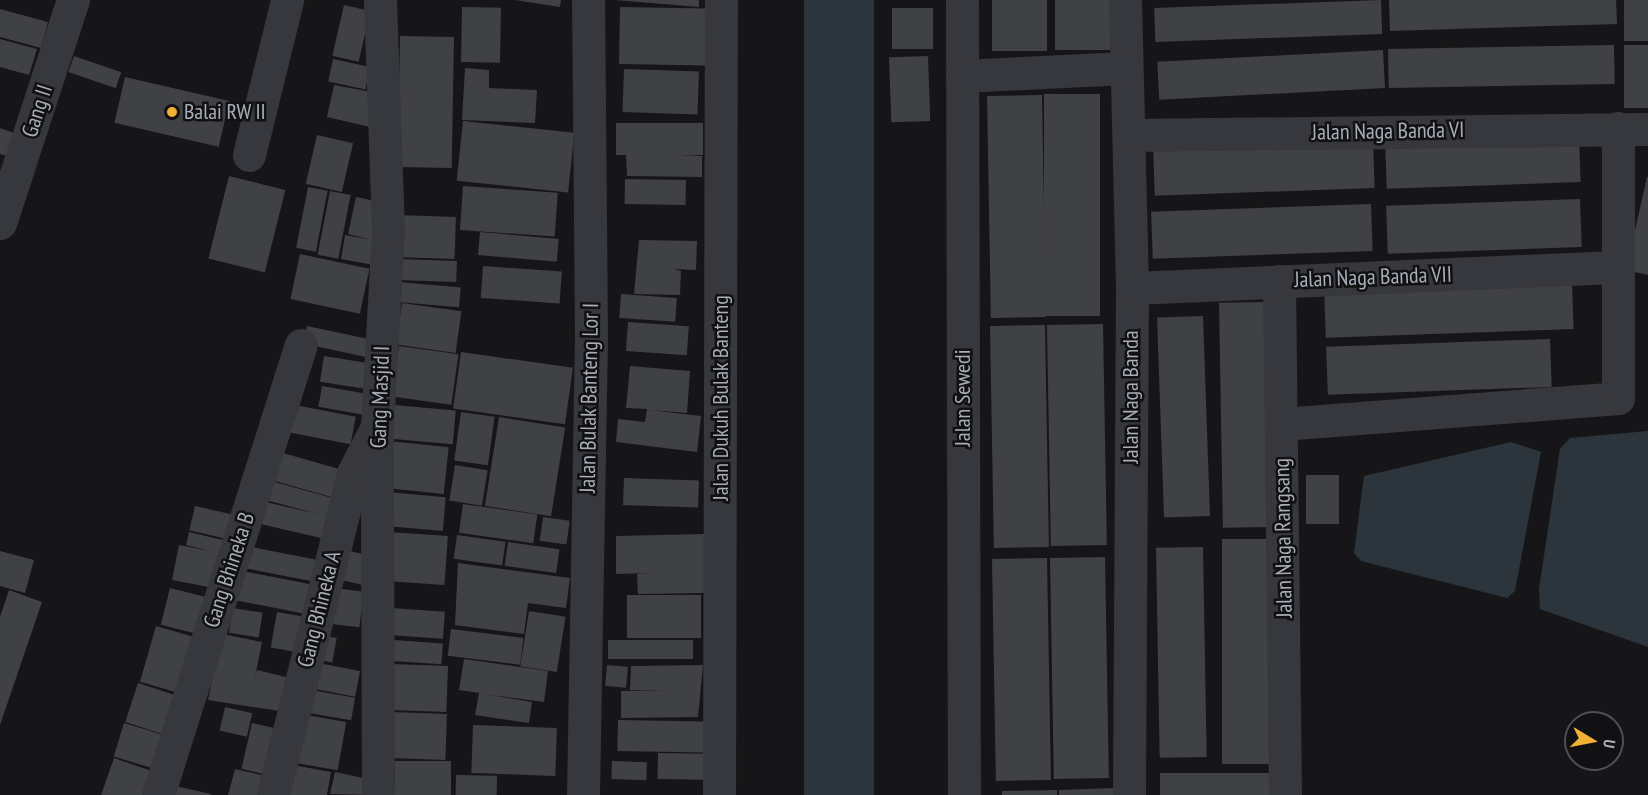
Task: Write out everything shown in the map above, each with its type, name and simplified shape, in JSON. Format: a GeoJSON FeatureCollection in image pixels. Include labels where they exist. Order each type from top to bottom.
{"type":"FeatureCollection","features":[{"type":"Feature","properties":{"kind":"street","name":"Gang II"},"geometry":{"type":"LineString","coordinates":[[0,223],[73,0]]}},
{"type":"Feature","properties":{"kind":"street"},"geometry":{"type":"LineString","coordinates":[[249,155],[287,0]]}},
{"type":"Feature","properties":{"kind":"street","name":"Gang Masjid I"},"geometry":{"type":"LineString","coordinates":[[378,795],[376,427],[388,230],[380,0]]}},
{"type":"Feature","properties":{"kind":"street","name":"Jalan Bulak Banteng Lor I"},"geometry":{"type":"LineString","coordinates":[[583,795],[591,337],[588,0]]}},
{"type":"Feature","properties":{"kind":"street","name":"Jalan Dukuh Bulak Banteng"},"geometry":{"type":"LineString","coordinates":[[719,795],[721,0]]}},
{"type":"Feature","properties":{"kind":"street","name":"Jalan Sewedi"},"geometry":{"type":"LineString","coordinates":[[962,0],[964,795]]}},
{"type":"Feature","properties":{"kind":"street","name":"Jalan Naga Banda"},"geometry":{"type":"LineString","coordinates":[[1125,0],[1132,288],[1129,795]]}},
{"type":"Feature","properties":{"kind":"street"},"geometry":{"type":"LineString","coordinates":[[962,76],[1125,68]]}},
{"type":"Feature","properties":{"kind":"street"},"geometry":{"type":"LineString","coordinates":[[1282,424],[1618,398],[1615,267],[1633,128]]}},
{"type":"Feature","properties":{"kind":"street","name":"Jalan Naga Banda VI"},"geometry":{"type":"LineString","coordinates":[[1129,135],[1633,128]]}},
{"type":"Feature","properties":{"kind":"street","name":"Jalan Naga Banda VII"},"geometry":{"type":"LineString","coordinates":[[1132,288],[1615,267]]}},
{"type":"Feature","properties":{"kind":"street","name":"Jalan Naga Rangsang"},"geometry":{"type":"LineString","coordinates":[[1279,281],[1285,795]]}},
{"type":"Feature","properties":{"kind":"street","name":"Gang Bhineka B"},"geometry":{"type":"LineString","coordinates":[[158,795],[301,345]]}},
{"type":"Feature","properties":{"kind":"street","name":"Gang Bhineka A"},"geometry":{"type":"LineString","coordinates":[[273,795],[353,473],[376,427]]}},
{"type":"Feature","properties":{"kind":"shaded area"},"geometry":{"type":"Polygon","coordinates":[[[1648,431],[1648,647],[1540,609],[1539,589],[1560,449],[1570,438],[1648,431]]]}},
{"type":"Feature","properties":{"kind":"shaded area"},"geometry":{"type":"Polygon","coordinates":[[[1511,442],[1541,452],[1515,591],[1507,598],[1361,561],[1354,553],[1364,476],[1511,442]]]}},
{"type":"Feature","properties":{"kind":"building"},"geometry":{"type":"Polygon","coordinates":[[[515,0],[561,0],[560,7],[515,0]]]}},
{"type":"Feature","properties":{"kind":"building"},"geometry":{"type":"Polygon","coordinates":[[[615,0],[699,0],[699,7],[615,0]]]}},
{"type":"Feature","properties":{"kind":"building"},"geometry":{"type":"Polygon","coordinates":[[[992,0],[1047,0],[1047,51],[992,51],[992,0]]]}},
{"type":"Feature","properties":{"kind":"building"},"geometry":{"type":"Polygon","coordinates":[[[1055,0],[1110,0],[1110,50],[1055,50],[1055,0]]]}},
{"type":"Feature","properties":{"kind":"building"},"geometry":{"type":"Polygon","coordinates":[[[1381,0],[1382,34],[1155,42],[1154,8],[1381,0]]]}},
{"type":"Feature","properties":{"kind":"building"},"geometry":{"type":"Polygon","coordinates":[[[1389,0],[1616,0],[1617,24],[1390,31],[1389,0]]]}},
{"type":"Feature","properties":{"kind":"building"},"geometry":{"type":"Polygon","coordinates":[[[1624,0],[1648,0],[1648,41],[1624,41],[1624,0]]]}},
{"type":"Feature","properties":{"kind":"building"},"geometry":{"type":"Polygon","coordinates":[[[344,5],[370,11],[359,62],[332,56],[344,5]]]}},
{"type":"Feature","properties":{"kind":"building"},"geometry":{"type":"Polygon","coordinates":[[[462,7],[501,8],[500,63],[461,62],[462,7]]]}},
{"type":"Feature","properties":{"kind":"building"},"geometry":{"type":"Polygon","coordinates":[[[620,7],[706,9],[705,65],[619,64],[620,7]]]}},
{"type":"Feature","properties":{"kind":"building"},"geometry":{"type":"Polygon","coordinates":[[[892,8],[933,8],[933,49],[892,49],[892,8]]]}},
{"type":"Feature","properties":{"kind":"building"},"geometry":{"type":"Polygon","coordinates":[[[0,9],[48,22],[41,48],[0,37],[0,9]]]}},
{"type":"Feature","properties":{"kind":"building"},"geometry":{"type":"Polygon","coordinates":[[[400,36],[454,37],[452,168],[398,167],[400,36]]]}},
{"type":"Feature","properties":{"kind":"building"},"geometry":{"type":"Polygon","coordinates":[[[0,39],[37,49],[29,75],[0,67],[0,39]]]}},
{"type":"Feature","properties":{"kind":"building"},"geometry":{"type":"Polygon","coordinates":[[[1614,45],[1615,84],[1389,88],[1388,49],[1614,45]]]}},
{"type":"Feature","properties":{"kind":"building"},"geometry":{"type":"Polygon","coordinates":[[[1624,45],[1648,45],[1648,108],[1624,108],[1624,45]]]}},
{"type":"Feature","properties":{"kind":"building"},"geometry":{"type":"Polygon","coordinates":[[[1383,50],[1385,88],[1159,100],[1157,62],[1383,50]]]}},
{"type":"Feature","properties":{"kind":"building"},"geometry":{"type":"Polygon","coordinates":[[[74,56],[121,72],[116,88],[68,72],[74,56]]]}},
{"type":"Feature","properties":{"kind":"building"},"geometry":{"type":"Polygon","coordinates":[[[928,56],[930,121],[891,122],[889,57],[928,56]]]}},
{"type":"Feature","properties":{"kind":"building"},"geometry":{"type":"Polygon","coordinates":[[[333,59],[370,67],[365,89],[328,81],[333,59]]]}},
{"type":"Feature","properties":{"kind":"building"},"geometry":{"type":"Polygon","coordinates":[[[465,68],[489,70],[489,88],[537,90],[535,123],[462,120],[465,68]]]}},
{"type":"Feature","properties":{"kind":"building"},"geometry":{"type":"Polygon","coordinates":[[[624,69],[699,72],[697,115],[622,112],[624,69]]]}},
{"type":"Feature","properties":{"kind":"building","name":"Balai RW II"},"geometry":{"type":"Polygon","coordinates":[[[125,77],[229,101],[219,147],[114,123],[125,77]]]}},
{"type":"Feature","properties":{"kind":"building"},"geometry":{"type":"Polygon","coordinates":[[[334,85],[377,93],[379,129],[327,117],[334,85]]]}},
{"type":"Feature","properties":{"kind":"building"},"geometry":{"type":"Polygon","coordinates":[[[1044,94],[1100,94],[1100,316],[1044,316],[1044,94]]]}},
{"type":"Feature","properties":{"kind":"building"},"geometry":{"type":"Polygon","coordinates":[[[1042,95],[1046,317],[991,318],[987,96],[1042,95]]]}},
{"type":"Feature","properties":{"kind":"building"},"geometry":{"type":"Polygon","coordinates":[[[463,121],[574,133],[568,192],[457,181],[463,121]]]}},
{"type":"Feature","properties":{"kind":"building"},"geometry":{"type":"Polygon","coordinates":[[[616,123],[703,123],[703,155],[680,155],[702,156],[702,177],[627,176],[626,155],[616,155],[616,123]]]}},
{"type":"Feature","properties":{"kind":"building"},"geometry":{"type":"Polygon","coordinates":[[[0,128],[14,133],[7,156],[0,154],[0,128]]]}},
{"type":"Feature","properties":{"kind":"building"},"geometry":{"type":"Polygon","coordinates":[[[317,135],[353,143],[342,192],[306,184],[317,135]]]}},
{"type":"Feature","properties":{"kind":"building"},"geometry":{"type":"Polygon","coordinates":[[[1579,135],[1581,182],[1387,189],[1385,142],[1579,135]]]}},
{"type":"Feature","properties":{"kind":"building"},"geometry":{"type":"Polygon","coordinates":[[[1373,141],[1375,188],[1155,196],[1153,149],[1373,141]]]}},
{"type":"Feature","properties":{"kind":"building"},"geometry":{"type":"Polygon","coordinates":[[[229,176],[285,190],[265,273],[208,258],[229,176]]]}},
{"type":"Feature","properties":{"kind":"building"},"geometry":{"type":"Polygon","coordinates":[[[1648,177],[1648,275],[1626,270],[1648,177]]]}},
{"type":"Feature","properties":{"kind":"building"},"geometry":{"type":"Polygon","coordinates":[[[625,179],[686,180],[686,205],[625,204],[625,179]]]}},
{"type":"Feature","properties":{"kind":"building"},"geometry":{"type":"Polygon","coordinates":[[[463,186],[558,193],[555,237],[460,230],[463,186]]]}},
{"type":"Feature","properties":{"kind":"building"},"geometry":{"type":"Polygon","coordinates":[[[308,187],[328,191],[316,252],[296,248],[308,187]]]}},
{"type":"Feature","properties":{"kind":"building"},"geometry":{"type":"Polygon","coordinates":[[[330,191],[351,195],[338,259],[318,255],[330,191]]]}},
{"type":"Feature","properties":{"kind":"building"},"geometry":{"type":"Polygon","coordinates":[[[356,197],[385,203],[379,266],[341,259],[345,235],[372,240],[348,234],[356,197]]]}},
{"type":"Feature","properties":{"kind":"building"},"geometry":{"type":"Polygon","coordinates":[[[1580,199],[1582,247],[1388,254],[1386,206],[1580,199]]]}},
{"type":"Feature","properties":{"kind":"building"},"geometry":{"type":"Polygon","coordinates":[[[1371,204],[1373,251],[1153,259],[1151,212],[1371,204]]]}},
{"type":"Feature","properties":{"kind":"building"},"geometry":{"type":"Polygon","coordinates":[[[397,215],[456,217],[454,259],[396,257],[397,215]]]}},
{"type":"Feature","properties":{"kind":"building"},"geometry":{"type":"Polygon","coordinates":[[[480,232],[559,239],[557,262],[478,255],[480,232]]]}},
{"type":"Feature","properties":{"kind":"building"},"geometry":{"type":"Polygon","coordinates":[[[639,240],[697,241],[696,270],[674,269],[681,271],[680,295],[634,294],[639,240]]]}},
{"type":"Feature","properties":{"kind":"building"},"geometry":{"type":"Polygon","coordinates":[[[300,254],[369,269],[360,314],[290,299],[300,254]]]}},
{"type":"Feature","properties":{"kind":"building"},"geometry":{"type":"Polygon","coordinates":[[[398,259],[457,261],[456,282],[397,280],[398,259]]]}},
{"type":"Feature","properties":{"kind":"building"},"geometry":{"type":"Polygon","coordinates":[[[483,266],[562,272],[560,303],[481,298],[483,266]]]}},
{"type":"Feature","properties":{"kind":"building"},"geometry":{"type":"Polygon","coordinates":[[[399,282],[461,287],[459,307],[397,302],[399,282]]]}},
{"type":"Feature","properties":{"kind":"building"},"geometry":{"type":"Polygon","coordinates":[[[1572,282],[1574,329],[1326,338],[1324,291],[1572,282]]]}},
{"type":"Feature","properties":{"kind":"building"},"geometry":{"type":"Polygon","coordinates":[[[621,294],[677,298],[675,322],[619,318],[621,294]]]}},
{"type":"Feature","properties":{"kind":"building"},"geometry":{"type":"Polygon","coordinates":[[[1266,302],[1270,527],[1223,528],[1219,303],[1266,302]]]}},
{"type":"Feature","properties":{"kind":"building"},"geometry":{"type":"Polygon","coordinates":[[[402,303],[461,311],[456,353],[396,345],[402,303]]]}},
{"type":"Feature","properties":{"kind":"building"},"geometry":{"type":"Polygon","coordinates":[[[1203,316],[1210,516],[1164,517],[1157,318],[1203,316]]]}},
{"type":"Feature","properties":{"kind":"building"},"geometry":{"type":"Polygon","coordinates":[[[628,322],[689,326],[687,355],[626,351],[628,322]]]}},
{"type":"Feature","properties":{"kind":"building"},"geometry":{"type":"Polygon","coordinates":[[[1103,324],[1107,545],[1051,546],[1047,325],[1103,324]]]}},
{"type":"Feature","properties":{"kind":"building"},"geometry":{"type":"Polygon","coordinates":[[[1045,325],[1049,547],[994,548],[990,326],[1045,325]]]}},
{"type":"Feature","properties":{"kind":"building"},"geometry":{"type":"Polygon","coordinates":[[[307,326],[370,339],[366,357],[303,344],[307,326]]]}},
{"type":"Feature","properties":{"kind":"building"},"geometry":{"type":"Polygon","coordinates":[[[1550,339],[1552,387],[1328,395],[1326,347],[1550,339]]]}},
{"type":"Feature","properties":{"kind":"building"},"geometry":{"type":"Polygon","coordinates":[[[399,346],[458,354],[451,405],[392,397],[399,346]]]}},
{"type":"Feature","properties":{"kind":"building"},"geometry":{"type":"Polygon","coordinates":[[[461,352],[573,368],[565,424],[453,408],[461,352]]]}},
{"type":"Feature","properties":{"kind":"building"},"geometry":{"type":"Polygon","coordinates":[[[324,356],[375,364],[371,390],[320,382],[324,356]]]}},
{"type":"Feature","properties":{"kind":"building"},"geometry":{"type":"Polygon","coordinates":[[[630,366],[690,371],[687,413],[649,410],[701,416],[697,452],[616,442],[618,419],[645,422],[647,409],[626,408],[630,366]]]}},
{"type":"Feature","properties":{"kind":"building"},"geometry":{"type":"Polygon","coordinates":[[[322,386],[369,394],[366,415],[318,407],[322,386]]]}},
{"type":"Feature","properties":{"kind":"building"},"geometry":{"type":"Polygon","coordinates":[[[295,405],[356,417],[351,444],[290,432],[295,405]]]}},
{"type":"Feature","properties":{"kind":"building"},"geometry":{"type":"Polygon","coordinates":[[[394,405],[456,410],[453,444],[391,439],[394,405]]]}},
{"type":"Feature","properties":{"kind":"building"},"geometry":{"type":"Polygon","coordinates":[[[461,412],[495,417],[488,465],[454,461],[461,412]]]}},
{"type":"Feature","properties":{"kind":"building"},"geometry":{"type":"Polygon","coordinates":[[[499,417],[565,427],[551,516],[485,506],[499,417]]]}},
{"type":"Feature","properties":{"kind":"building"},"geometry":{"type":"Polygon","coordinates":[[[389,441],[449,447],[444,494],[384,488],[389,441]]]}},
{"type":"Feature","properties":{"kind":"building"},"geometry":{"type":"Polygon","coordinates":[[[269,449],[348,472],[340,499],[261,477],[269,449]]]}},
{"type":"Feature","properties":{"kind":"building"},"geometry":{"type":"Polygon","coordinates":[[[455,465],[488,470],[482,506],[449,501],[455,465]]]}},
{"type":"Feature","properties":{"kind":"building"},"geometry":{"type":"Polygon","coordinates":[[[1306,475],[1339,475],[1339,524],[1306,524],[1306,475]]]}},
{"type":"Feature","properties":{"kind":"building"},"geometry":{"type":"Polygon","coordinates":[[[260,478],[336,499],[334,541],[256,523],[261,501],[318,514],[255,497],[260,478]]]}},
{"type":"Feature","properties":{"kind":"building"},"geometry":{"type":"Polygon","coordinates":[[[624,478],[699,481],[698,508],[623,505],[624,478]]]}},
{"type":"Feature","properties":{"kind":"building"},"geometry":{"type":"Polygon","coordinates":[[[387,492],[446,497],[443,531],[384,526],[387,492]]]}},
{"type":"Feature","properties":{"kind":"building"},"geometry":{"type":"Polygon","coordinates":[[[463,504],[537,514],[533,543],[459,533],[463,504]]]}},
{"type":"Feature","properties":{"kind":"building"},"geometry":{"type":"Polygon","coordinates":[[[195,506],[239,516],[233,540],[189,530],[195,506]]]}},
{"type":"Feature","properties":{"kind":"building"},"geometry":{"type":"Polygon","coordinates":[[[543,517],[570,521],[566,545],[540,541],[543,517]]]}},
{"type":"Feature","properties":{"kind":"building"},"geometry":{"type":"Polygon","coordinates":[[[189,532],[231,542],[219,589],[172,580],[179,545],[210,551],[186,545],[189,532]]]}},
{"type":"Feature","properties":{"kind":"building"},"geometry":{"type":"Polygon","coordinates":[[[389,532],[448,536],[444,585],[386,581],[389,532]]]}},
{"type":"Feature","properties":{"kind":"building"},"geometry":{"type":"Polygon","coordinates":[[[704,534],[705,593],[638,594],[637,574],[649,573],[616,574],[616,536],[704,534]]]}},
{"type":"Feature","properties":{"kind":"building"},"geometry":{"type":"Polygon","coordinates":[[[457,535],[506,542],[502,566],[454,559],[457,535]]]}},
{"type":"Feature","properties":{"kind":"building"},"geometry":{"type":"Polygon","coordinates":[[[1222,539],[1269,539],[1269,764],[1222,764],[1222,539]]]}},
{"type":"Feature","properties":{"kind":"building"},"geometry":{"type":"Polygon","coordinates":[[[508,542],[559,549],[556,573],[505,566],[508,542]]]}},
{"type":"Feature","properties":{"kind":"building"},"geometry":{"type":"Polygon","coordinates":[[[241,545],[325,561],[321,583],[237,567],[241,545]]]}},
{"type":"Feature","properties":{"kind":"building"},"geometry":{"type":"Polygon","coordinates":[[[1203,547],[1207,757],[1160,758],[1156,548],[1203,547]]]}},
{"type":"Feature","properties":{"kind":"building"},"geometry":{"type":"Polygon","coordinates":[[[336,548],[372,556],[365,586],[329,577],[336,548]]]}},
{"type":"Feature","properties":{"kind":"building"},"geometry":{"type":"Polygon","coordinates":[[[0,551],[34,560],[25,593],[0,586],[0,551]]]}},
{"type":"Feature","properties":{"kind":"building"},"geometry":{"type":"Polygon","coordinates":[[[1105,557],[1109,778],[1054,779],[1050,558],[1105,557]]]}},
{"type":"Feature","properties":{"kind":"building"},"geometry":{"type":"Polygon","coordinates":[[[1047,558],[1051,780],[996,781],[992,559],[1047,558]]]}},
{"type":"Feature","properties":{"kind":"building"},"geometry":{"type":"Polygon","coordinates":[[[458,563],[570,578],[566,608],[528,603],[524,634],[455,625],[458,563]]]}},
{"type":"Feature","properties":{"kind":"building"},"geometry":{"type":"Polygon","coordinates":[[[232,569],[315,585],[310,615],[226,598],[232,569]]]}},
{"type":"Feature","properties":{"kind":"building"},"geometry":{"type":"Polygon","coordinates":[[[326,587],[364,592],[359,627],[322,623],[326,587]]]}},
{"type":"Feature","properties":{"kind":"building"},"geometry":{"type":"Polygon","coordinates":[[[170,588],[214,599],[204,636],[161,625],[170,588]]]}},
{"type":"Feature","properties":{"kind":"building"},"geometry":{"type":"Polygon","coordinates":[[[9,590],[42,602],[0,725],[0,617],[9,590]]]}},
{"type":"Feature","properties":{"kind":"building"},"geometry":{"type":"Polygon","coordinates":[[[627,595],[701,595],[701,638],[627,638],[627,595]]]}},
{"type":"Feature","properties":{"kind":"building"},"geometry":{"type":"Polygon","coordinates":[[[233,608],[263,613],[259,637],[229,633],[233,608]]]}},
{"type":"Feature","properties":{"kind":"building"},"geometry":{"type":"Polygon","coordinates":[[[391,608],[445,612],[443,639],[389,635],[391,608]]]}},
{"type":"Feature","properties":{"kind":"building"},"geometry":{"type":"Polygon","coordinates":[[[529,611],[566,617],[557,672],[520,666],[529,611]]]}},
{"type":"Feature","properties":{"kind":"building"},"geometry":{"type":"Polygon","coordinates":[[[277,612],[306,617],[299,652],[271,647],[277,612]]]}},
{"type":"Feature","properties":{"kind":"building"},"geometry":{"type":"Polygon","coordinates":[[[156,626],[200,639],[184,694],[140,682],[156,626]]]}},
{"type":"Feature","properties":{"kind":"building"},"geometry":{"type":"Polygon","coordinates":[[[451,629],[523,638],[520,665],[448,656],[451,629]]]}},
{"type":"Feature","properties":{"kind":"building"},"geometry":{"type":"Polygon","coordinates":[[[222,634],[262,642],[255,677],[257,670],[294,679],[286,712],[208,700],[222,634]]]}},
{"type":"Feature","properties":{"kind":"building"},"geometry":{"type":"Polygon","coordinates":[[[314,634],[337,638],[332,663],[310,659],[314,634]]]}},
{"type":"Feature","properties":{"kind":"building"},"geometry":{"type":"Polygon","coordinates":[[[394,640],[443,643],[441,664],[393,661],[394,640]]]}},
{"type":"Feature","properties":{"kind":"building"},"geometry":{"type":"Polygon","coordinates":[[[608,640],[693,640],[693,659],[608,659],[608,640]]]}},
{"type":"Feature","properties":{"kind":"building"},"geometry":{"type":"Polygon","coordinates":[[[464,659],[548,671],[544,702],[484,694],[532,702],[529,723],[475,715],[479,693],[459,690],[464,659]]]}},
{"type":"Feature","properties":{"kind":"building"},"geometry":{"type":"Polygon","coordinates":[[[308,661],[360,671],[355,697],[303,687],[308,661]]]}},
{"type":"Feature","properties":{"kind":"building"},"geometry":{"type":"Polygon","coordinates":[[[392,664],[448,666],[446,712],[390,710],[392,664]]]}},
{"type":"Feature","properties":{"kind":"building"},"geometry":{"type":"Polygon","coordinates":[[[607,665],[628,667],[626,688],[605,686],[607,665]]]}},
{"type":"Feature","properties":{"kind":"building"},"geometry":{"type":"Polygon","coordinates":[[[703,665],[698,717],[621,718],[621,691],[666,690],[630,690],[631,666],[703,665]]]}},
{"type":"Feature","properties":{"kind":"building"},"geometry":{"type":"Polygon","coordinates":[[[138,683],[182,697],[169,736],[125,722],[138,683]]]}},
{"type":"Feature","properties":{"kind":"building"},"geometry":{"type":"Polygon","coordinates":[[[300,688],[355,698],[351,720],[296,711],[300,688]]]}},
{"type":"Feature","properties":{"kind":"building"},"geometry":{"type":"Polygon","coordinates":[[[225,707],[252,713],[247,737],[220,730],[225,707]]]}},
{"type":"Feature","properties":{"kind":"building"},"geometry":{"type":"Polygon","coordinates":[[[391,712],[447,714],[445,760],[389,758],[391,712]]]}},
{"type":"Feature","properties":{"kind":"building"},"geometry":{"type":"Polygon","coordinates":[[[295,713],[346,722],[338,770],[286,761],[295,713]]]}},
{"type":"Feature","properties":{"kind":"building"},"geometry":{"type":"Polygon","coordinates":[[[618,720],[706,722],[705,753],[617,751],[618,720]]]}},
{"type":"Feature","properties":{"kind":"building"},"geometry":{"type":"Polygon","coordinates":[[[124,723],[171,737],[161,771],[114,756],[124,723]]]}},
{"type":"Feature","properties":{"kind":"building"},"geometry":{"type":"Polygon","coordinates":[[[252,723],[287,731],[277,777],[241,769],[252,723]]]}},
{"type":"Feature","properties":{"kind":"building"},"geometry":{"type":"Polygon","coordinates":[[[473,725],[557,728],[555,776],[471,773],[473,725]]]}},
{"type":"Feature","properties":{"kind":"building"},"geometry":{"type":"Polygon","coordinates":[[[658,753],[706,754],[706,780],[658,779],[658,753]]]}},
{"type":"Feature","properties":{"kind":"building"},"geometry":{"type":"Polygon","coordinates":[[[114,758],[160,774],[153,795],[101,795],[114,758]]]}},
{"type":"Feature","properties":{"kind":"building"},"geometry":{"type":"Polygon","coordinates":[[[395,761],[451,761],[451,795],[395,795],[395,761]]]}},
{"type":"Feature","properties":{"kind":"building"},"geometry":{"type":"Polygon","coordinates":[[[612,761],[647,762],[646,780],[611,779],[612,761]]]}},
{"type":"Feature","properties":{"kind":"building"},"geometry":{"type":"Polygon","coordinates":[[[293,765],[331,772],[327,795],[288,795],[293,765]]]}},
{"type":"Feature","properties":{"kind":"building"},"geometry":{"type":"Polygon","coordinates":[[[235,769],[270,777],[266,795],[228,795],[235,769]]]}},
{"type":"Feature","properties":{"kind":"building"},"geometry":{"type":"Polygon","coordinates":[[[335,772],[377,781],[375,795],[330,794],[335,772]]]}},
{"type":"Feature","properties":{"kind":"building"},"geometry":{"type":"Polygon","coordinates":[[[1160,773],[1270,773],[1270,795],[1160,795],[1160,773]]]}},
{"type":"Feature","properties":{"kind":"building"},"geometry":{"type":"Polygon","coordinates":[[[456,775],[497,776],[497,795],[456,795],[456,775]]]}},
{"type":"Feature","properties":{"kind":"building"},"geometry":{"type":"Polygon","coordinates":[[[175,786],[211,794],[211,795],[173,795],[175,786]]]}},
{"type":"Feature","properties":{"kind":"building"},"geometry":{"type":"Polygon","coordinates":[[[1115,788],[1115,795],[1059,795],[1059,790],[1115,788]]]}},
{"type":"Feature","properties":{"kind":"building"},"geometry":{"type":"Polygon","coordinates":[[[1057,790],[1057,795],[1002,795],[1002,791],[1057,790]]]}},
{"type":"Feature","properties":{"kind":"waterway"},"geometry":{"type":"LineString","coordinates":[[839,0],[839,795]]}},
{"type":"Feature","properties":{"kind":"place","name":"Balai RW II"},"geometry":{"type":"Point","coordinates":[172,112]}}]}
